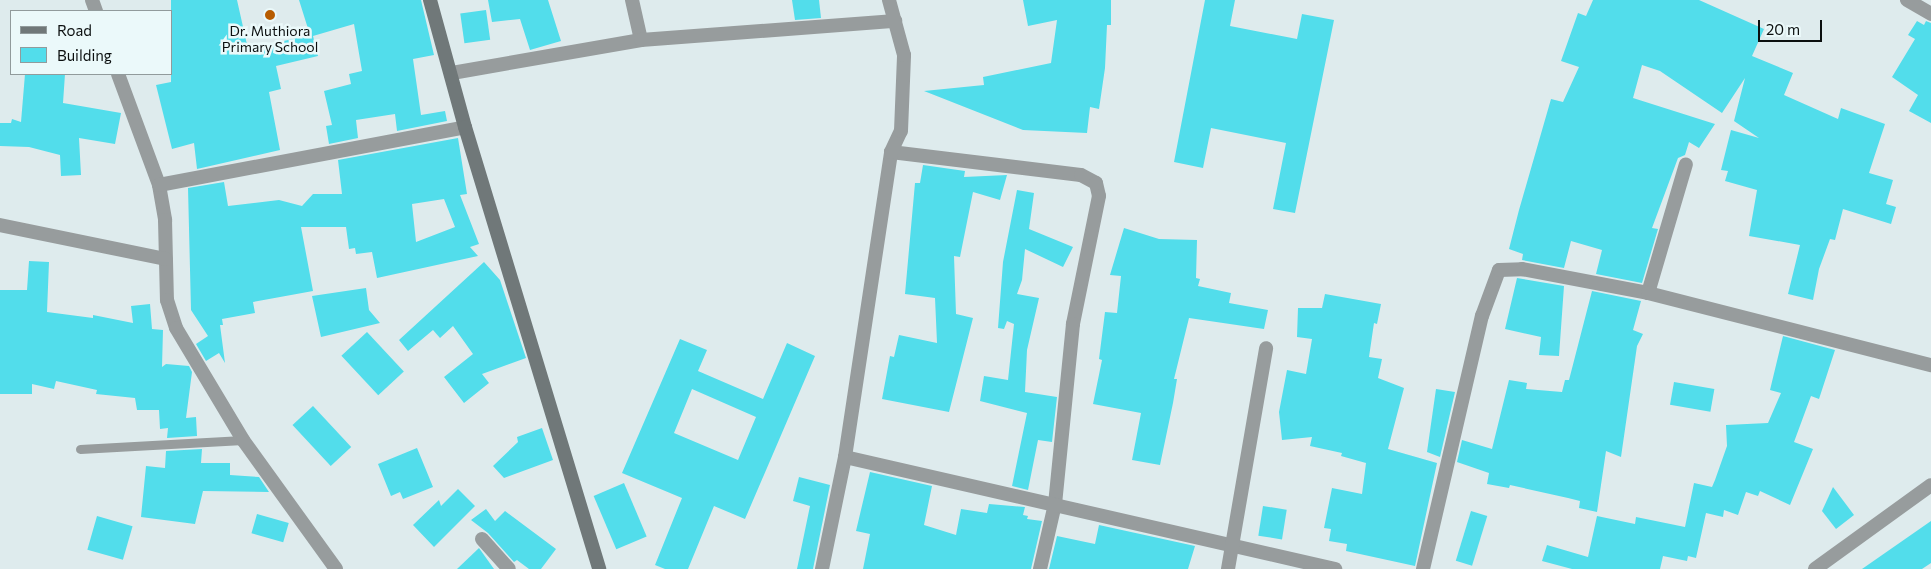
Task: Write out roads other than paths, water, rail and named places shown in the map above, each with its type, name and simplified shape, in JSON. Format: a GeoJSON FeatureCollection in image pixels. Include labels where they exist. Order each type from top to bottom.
{"type":"FeatureCollection","features":[{"type":"Feature","properties":{"kind":"main road"},"geometry":{"type":"LineString","coordinates":[[430,0],[452,72],[464,127],[599,569]]}},
{"type":"Feature","properties":{"kind":"street"},"geometry":{"type":"LineString","coordinates":[[632,0],[641,40]]}},
{"type":"Feature","properties":{"kind":"street"},"geometry":{"type":"LineString","coordinates":[[822,569],[846,457],[891,152],[901,131],[904,96],[904,55],[889,0]]}},
{"type":"Feature","properties":{"kind":"street"},"geometry":{"type":"LineString","coordinates":[[1907,0],[1931,14]]}},
{"type":"Feature","properties":{"kind":"street"},"geometry":{"type":"LineString","coordinates":[[452,72],[641,40],[895,21]]}},
{"type":"Feature","properties":{"kind":"street"},"geometry":{"type":"LineString","coordinates":[[118,75],[159,186],[165,220],[167,300],[176,328],[243,440],[336,569]]}},
{"type":"Feature","properties":{"kind":"street"},"geometry":{"type":"LineString","coordinates":[[159,186],[464,127]]}},
{"type":"Feature","properties":{"kind":"street"},"geometry":{"type":"LineString","coordinates":[[891,152],[1081,175],[1096,183],[1098,196],[1073,324],[1055,504],[1040,569]]}},
{"type":"Feature","properties":{"kind":"street"},"geometry":{"type":"LineString","coordinates":[[1648,292],[1686,164]]}},
{"type":"Feature","properties":{"kind":"street"},"geometry":{"type":"LineString","coordinates":[[0,225],[166,259]]}},
{"type":"Feature","properties":{"kind":"street"},"geometry":{"type":"LineString","coordinates":[[1423,569],[1482,316],[1499,270],[1522,269],[1648,292],[1931,365]]}},
{"type":"Feature","properties":{"kind":"street"},"geometry":{"type":"LineString","coordinates":[[1228,569],[1266,348]]}},
{"type":"Feature","properties":{"kind":"street"},"geometry":{"type":"LineString","coordinates":[[846,457],[1233,544],[1335,569]]}},
{"type":"Feature","properties":{"kind":"street"},"geometry":{"type":"LineString","coordinates":[[1815,569],[1931,485]]}},
{"type":"Feature","properties":{"kind":"street"},"geometry":{"type":"LineString","coordinates":[[482,540],[509,569]]}},
{"type":"Feature","properties":{"kind":"lane"},"geometry":{"type":"LineString","coordinates":[[80,450],[243,440]]}},
{"type":"Feature","properties":{"kind":"place","name":"Dr. Muthiora Primary School"},"geometry":{"type":"Point","coordinates":[270,15]}}]}
